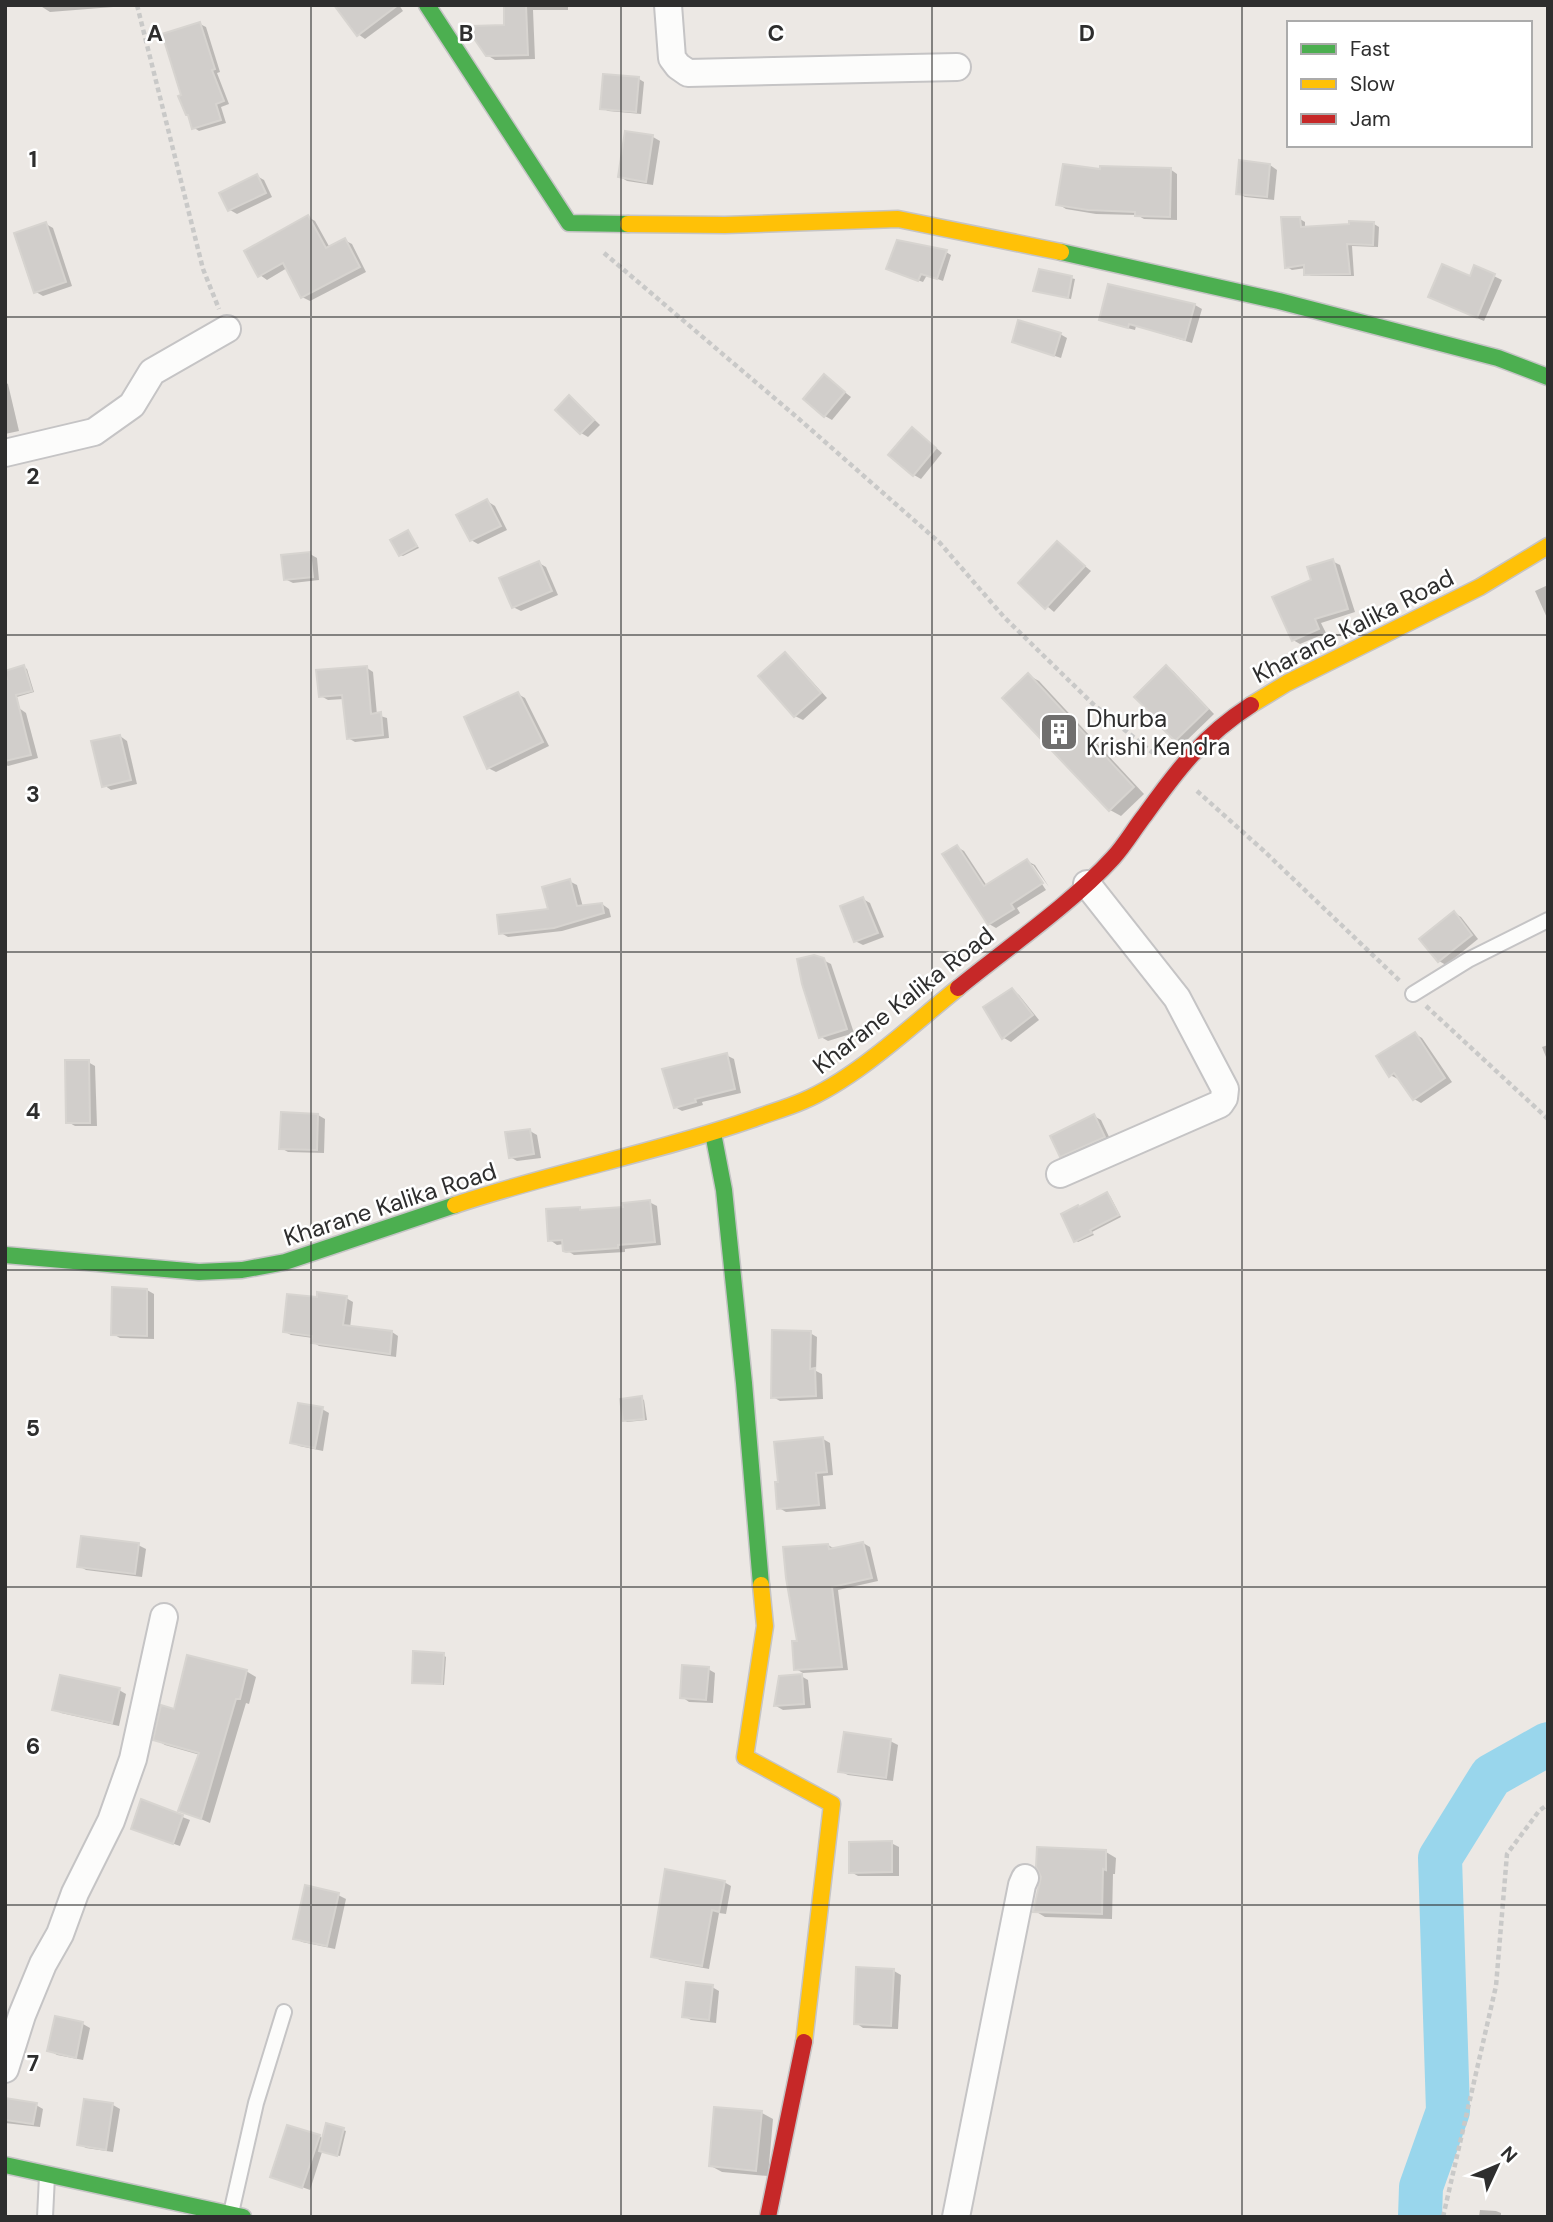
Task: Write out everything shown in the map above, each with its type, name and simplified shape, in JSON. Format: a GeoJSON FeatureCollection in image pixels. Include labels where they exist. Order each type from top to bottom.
{"type":"FeatureCollection","features":[{"type":"Feature","properties":{"kind":"street"},"geometry":{"type":"LineString","coordinates":[[426,5],[569,223],[725,225],[898,219],[999,238],[1279,301],[1497,358],[1548,377]]}},
{"type":"Feature","properties":{"kind":"street"},"geometry":{"type":"LineString","coordinates":[[668,5],[672,58],[688,73],[957,67]]}},
{"type":"Feature","properties":{"kind":"street"},"geometry":{"type":"LineString","coordinates":[[5,453],[94,432],[132,405],[152,372],[228,330]]}},
{"type":"Feature","properties":{"kind":"street","name":"Kharane Kalika Road"},"geometry":{"type":"LineString","coordinates":[[5,1255],[199,1272],[228,1273],[256,1269],[285,1262],[495,1192],[713,1133],[804,1101],[838,1082],[871,1058],[1087,884],[1115,856],[1198,746],[1228,720],[1287,683],[1480,587],[1548,546]]}},
{"type":"Feature","properties":{"kind":"street"},"geometry":{"type":"LineString","coordinates":[[1060,1174],[1220,1104],[1225,1089],[1177,998],[1087,884]]}},
{"type":"Feature","properties":{"kind":"street"},"geometry":{"type":"LineString","coordinates":[[713,1133],[724,1191],[765,1626],[745,1757],[832,1804],[802,2059],[768,2217]]}},
{"type":"Feature","properties":{"kind":"street"},"geometry":{"type":"LineString","coordinates":[[5,2069],[22,2015],[43,1964],[60,1934],[75,1893],[111,1821],[133,1759],[164,1617]]}},
{"type":"Feature","properties":{"kind":"street"},"geometry":{"type":"LineString","coordinates":[[956,2217],[1025,1878]]}},
{"type":"Feature","properties":{"kind":"street"},"geometry":{"type":"LineString","coordinates":[[5,2165],[148,2201],[237,2215]]}},
{"type":"Feature","properties":{"kind":"lane"},"geometry":{"type":"LineString","coordinates":[[1413,994],[1468,960],[1548,920]]}},
{"type":"Feature","properties":{"kind":"lane"},"geometry":{"type":"LineString","coordinates":[[237,2215],[256,2103],[284,2012]]}},
{"type":"Feature","properties":{"kind":"lane"},"geometry":{"type":"LineString","coordinates":[[45,2217],[47,2174]]}},
{"type":"Feature","properties":{"kind":"path"},"geometry":{"type":"LineString","coordinates":[[137,5],[203,269],[228,330]]}},
{"type":"Feature","properties":{"kind":"path"},"geometry":{"type":"LineString","coordinates":[[600,251],[799,419],[940,543],[1004,617],[1093,704],[1176,772],[1264,851],[1548,1119]]}},
{"type":"Feature","properties":{"kind":"path"},"geometry":{"type":"LineString","coordinates":[[1443,2217],[1496,1986],[1507,1854],[1539,1811],[1548,1804]]}},
{"type":"Feature","properties":{"kind":"building"},"geometry":{"type":"Polygon","coordinates":[[[334,5],[398,5],[357,36],[334,5]]]}},
{"type":"Feature","properties":{"kind":"building"},"geometry":{"type":"Polygon","coordinates":[[[504,5],[526,5],[528,55],[486,56],[473,37],[473,26],[504,25],[504,5]]]}},
{"type":"Feature","properties":{"kind":"building"},"geometry":{"type":"Polygon","coordinates":[[[200,22],[215,69],[212,70],[224,101],[216,104],[221,120],[192,129],[178,96],[181,95],[162,34],[200,22]]]}},
{"type":"Feature","properties":{"kind":"building"},"geometry":{"type":"Polygon","coordinates":[[[603,74],[639,77],[636,112],[600,109],[603,74]]]}},
{"type":"Feature","properties":{"kind":"building"},"geometry":{"type":"Polygon","coordinates":[[[625,131],[653,135],[646,182],[618,177],[625,131]]]}},
{"type":"Feature","properties":{"kind":"building"},"geometry":{"type":"Polygon","coordinates":[[[1239,160],[1270,164],[1267,197],[1236,194],[1239,160]]]}},
{"type":"Feature","properties":{"kind":"building"},"geometry":{"type":"Polygon","coordinates":[[[1063,164],[1100,169],[1100,166],[1171,168],[1170,217],[1135,216],[1135,212],[1088,210],[1056,205],[1063,164]]]}},
{"type":"Feature","properties":{"kind":"building"},"geometry":{"type":"Polygon","coordinates":[[[257,174],[266,193],[228,211],[219,193],[257,174]]]}},
{"type":"Feature","properties":{"kind":"building"},"geometry":{"type":"Polygon","coordinates":[[[308,215],[326,248],[345,238],[360,267],[301,298],[283,263],[258,277],[244,251],[308,215]]]}},
{"type":"Feature","properties":{"kind":"building"},"geometry":{"type":"Polygon","coordinates":[[[1281,217],[1300,217],[1301,227],[1349,224],[1349,221],[1374,222],[1373,245],[1347,244],[1350,274],[1304,275],[1304,265],[1285,268],[1281,217]]]}},
{"type":"Feature","properties":{"kind":"building"},"geometry":{"type":"Polygon","coordinates":[[[46,222],[66,282],[34,293],[14,233],[46,222]]]}},
{"type":"Feature","properties":{"kind":"building"},"geometry":{"type":"Polygon","coordinates":[[[897,240],[947,250],[937,279],[921,274],[918,281],[886,269],[897,240]]]}},
{"type":"Feature","properties":{"kind":"building"},"geometry":{"type":"Polygon","coordinates":[[[1442,264],[1470,276],[1474,265],[1495,274],[1477,318],[1428,297],[1442,264]]]}},
{"type":"Feature","properties":{"kind":"building"},"geometry":{"type":"Polygon","coordinates":[[[1039,269],[1072,276],[1068,298],[1033,291],[1039,269]]]}},
{"type":"Feature","properties":{"kind":"building"},"geometry":{"type":"Polygon","coordinates":[[[1108,284],[1195,304],[1185,340],[1129,324],[1128,328],[1099,320],[1108,284]]]}},
{"type":"Feature","properties":{"kind":"building"},"geometry":{"type":"Polygon","coordinates":[[[1018,320],[1061,333],[1054,356],[1012,342],[1018,320]]]}},
{"type":"Feature","properties":{"kind":"building"},"geometry":{"type":"Polygon","coordinates":[[[824,374],[845,392],[824,417],[803,399],[824,374]]]}},
{"type":"Feature","properties":{"kind":"building"},"geometry":{"type":"Polygon","coordinates":[[[569,395],[594,420],[580,434],[555,410],[569,395]]]}},
{"type":"Feature","properties":{"kind":"building"},"geometry":{"type":"Polygon","coordinates":[[[912,427],[936,448],[913,476],[888,455],[912,427]]]}},
{"type":"Feature","properties":{"kind":"building"},"geometry":{"type":"Polygon","coordinates":[[[487,499],[501,526],[470,541],[456,515],[487,499]]]}},
{"type":"Feature","properties":{"kind":"building"},"geometry":{"type":"Polygon","coordinates":[[[408,530],[417,546],[399,556],[390,540],[408,530]]]}},
{"type":"Feature","properties":{"kind":"building"},"geometry":{"type":"Polygon","coordinates":[[[1057,541],[1085,566],[1045,609],[1018,583],[1057,541]]]}},
{"type":"Feature","properties":{"kind":"building"},"geometry":{"type":"Polygon","coordinates":[[[310,552],[313,577],[284,580],[281,555],[310,552]]]}},
{"type":"Feature","properties":{"kind":"building"},"geometry":{"type":"Polygon","coordinates":[[[1333,559],[1348,609],[1315,619],[1319,629],[1292,641],[1272,597],[1311,580],[1307,567],[1333,559]]]}},
{"type":"Feature","properties":{"kind":"building"},"geometry":{"type":"Polygon","coordinates":[[[539,561],[552,591],[512,608],[499,578],[539,561]]]}},
{"type":"Feature","properties":{"kind":"building"},"geometry":{"type":"Polygon","coordinates":[[[785,652],[821,693],[794,717],[758,676],[785,652]]]}},
{"type":"Feature","properties":{"kind":"building"},"geometry":{"type":"Polygon","coordinates":[[[24,665],[32,691],[16,695],[31,755],[5,761],[5,671],[24,665]]]}},
{"type":"Feature","properties":{"kind":"building"},"geometry":{"type":"Polygon","coordinates":[[[1166,665],[1208,709],[1175,741],[1134,697],[1166,665]]]}},
{"type":"Feature","properties":{"kind":"building"},"geometry":{"type":"Polygon","coordinates":[[[367,666],[371,714],[381,712],[383,735],[347,739],[342,695],[319,697],[316,670],[367,666]]]}},
{"type":"Feature","properties":{"kind":"building","name":"Dhurba Krishi Kendra"},"geometry":{"type":"Polygon","coordinates":[[[1028,673],[1134,787],[1109,811],[1002,698],[1028,673]]]}},
{"type":"Feature","properties":{"kind":"building"},"geometry":{"type":"Polygon","coordinates":[[[518,692],[543,742],[487,769],[464,717],[518,692]]]}},
{"type":"Feature","properties":{"kind":"building"},"geometry":{"type":"Polygon","coordinates":[[[120,735],[131,780],[102,787],[91,741],[120,735]]]}},
{"type":"Feature","properties":{"kind":"building"},"geometry":{"type":"Polygon","coordinates":[[[957,845],[984,886],[1027,859],[1043,883],[1011,904],[1014,909],[988,925],[942,854],[957,845]]]}},
{"type":"Feature","properties":{"kind":"building"},"geometry":{"type":"Polygon","coordinates":[[[570,879],[577,906],[602,903],[604,913],[554,928],[499,934],[497,915],[548,909],[542,887],[570,879]]]}},
{"type":"Feature","properties":{"kind":"building"},"geometry":{"type":"Polygon","coordinates":[[[863,897],[878,933],[854,942],[840,906],[863,897]]]}},
{"type":"Feature","properties":{"kind":"building"},"geometry":{"type":"Polygon","coordinates":[[[1454,911],[1472,935],[1438,962],[1419,939],[1454,911]]]}},
{"type":"Feature","properties":{"kind":"building"},"geometry":{"type":"Polygon","coordinates":[[[814,955],[824,958],[847,1029],[819,1038],[797,959],[814,955]]]}},
{"type":"Feature","properties":{"kind":"building"},"geometry":{"type":"Polygon","coordinates":[[[1012,988],[1033,1015],[1002,1039],[983,1007],[1012,988]]]}},
{"type":"Feature","properties":{"kind":"building"},"geometry":{"type":"Polygon","coordinates":[[[1415,1032],[1445,1078],[1413,1100],[1394,1073],[1389,1077],[1376,1056],[1415,1032]]]}},
{"type":"Feature","properties":{"kind":"building"},"geometry":{"type":"Polygon","coordinates":[[[727,1053],[735,1089],[695,1099],[696,1102],[674,1108],[662,1069],[727,1053]]]}},
{"type":"Feature","properties":{"kind":"building"},"geometry":{"type":"Polygon","coordinates":[[[65,1060],[89,1060],[90,1123],[66,1123],[65,1060]]]}},
{"type":"Feature","properties":{"kind":"building"},"geometry":{"type":"Polygon","coordinates":[[[281,1112],[318,1114],[317,1150],[279,1149],[281,1112]]]}},
{"type":"Feature","properties":{"kind":"building"},"geometry":{"type":"Polygon","coordinates":[[[1094,1114],[1105,1137],[1060,1157],[1050,1136],[1094,1114]]]}},
{"type":"Feature","properties":{"kind":"building"},"geometry":{"type":"Polygon","coordinates":[[[530,1129],[534,1154],[509,1158],[505,1132],[530,1129]]]}},
{"type":"Feature","properties":{"kind":"building"},"geometry":{"type":"Polygon","coordinates":[[[1107,1192],[1119,1215],[1074,1242],[1061,1214],[1107,1192]]]}},
{"type":"Feature","properties":{"kind":"building"},"geometry":{"type":"Polygon","coordinates":[[[650,1200],[655,1242],[566,1252],[563,1251],[562,1240],[548,1241],[546,1209],[623,1207],[622,1203],[650,1200]]]}},
{"type":"Feature","properties":{"kind":"building"},"geometry":{"type":"Polygon","coordinates":[[[112,1287],[147,1289],[147,1336],[111,1335],[112,1287]]]}},
{"type":"Feature","properties":{"kind":"building"},"geometry":{"type":"Polygon","coordinates":[[[317,1292],[347,1296],[343,1325],[392,1331],[390,1354],[311,1343],[312,1336],[283,1332],[287,1294],[317,1297],[317,1292]]]}},
{"type":"Feature","properties":{"kind":"building"},"geometry":{"type":"Polygon","coordinates":[[[772,1330],[811,1331],[810,1369],[815,1368],[816,1396],[771,1398],[772,1330]]]}},
{"type":"Feature","properties":{"kind":"building"},"geometry":{"type":"Polygon","coordinates":[[[642,1396],[644,1419],[623,1421],[620,1399],[642,1396]]]}},
{"type":"Feature","properties":{"kind":"building"},"geometry":{"type":"Polygon","coordinates":[[[298,1403],[323,1407],[315,1448],[290,1443],[298,1403]]]}},
{"type":"Feature","properties":{"kind":"building"},"geometry":{"type":"Polygon","coordinates":[[[823,1437],[827,1472],[816,1473],[819,1505],[777,1509],[775,1482],[778,1482],[774,1442],[823,1437]]]}},
{"type":"Feature","properties":{"kind":"building"},"geometry":{"type":"Polygon","coordinates":[[[81,1536],[139,1543],[135,1574],[77,1567],[81,1536]]]}},
{"type":"Feature","properties":{"kind":"building"},"geometry":{"type":"Polygon","coordinates":[[[863,1542],[872,1578],[832,1587],[842,1667],[794,1670],[792,1641],[797,1641],[783,1547],[828,1544],[829,1549],[863,1542]]]}},
{"type":"Feature","properties":{"kind":"building"},"geometry":{"type":"Polygon","coordinates":[[[413,1651],[444,1653],[442,1684],[412,1683],[413,1651]]]}},
{"type":"Feature","properties":{"kind":"building"},"geometry":{"type":"Polygon","coordinates":[[[187,1655],[247,1670],[201,1819],[178,1811],[199,1753],[153,1740],[161,1705],[174,1709],[187,1655]]]}},
{"type":"Feature","properties":{"kind":"building"},"geometry":{"type":"Polygon","coordinates":[[[682,1665],[709,1667],[706,1700],[680,1698],[682,1665]]]}},
{"type":"Feature","properties":{"kind":"building"},"geometry":{"type":"Polygon","coordinates":[[[802,1674],[804,1704],[774,1706],[779,1676],[802,1674]]]}},
{"type":"Feature","properties":{"kind":"building"},"geometry":{"type":"Polygon","coordinates":[[[60,1675],[120,1688],[112,1723],[52,1710],[60,1675]]]}},
{"type":"Feature","properties":{"kind":"building"},"geometry":{"type":"Polygon","coordinates":[[[844,1732],[891,1739],[886,1778],[838,1772],[844,1732]]]}},
{"type":"Feature","properties":{"kind":"building"},"geometry":{"type":"Polygon","coordinates":[[[141,1799],[183,1815],[173,1844],[131,1829],[141,1799]]]}},
{"type":"Feature","properties":{"kind":"building"},"geometry":{"type":"Polygon","coordinates":[[[892,1841],[892,1872],[849,1873],[849,1842],[892,1841]]]}},
{"type":"Feature","properties":{"kind":"building"},"geometry":{"type":"Polygon","coordinates":[[[1037,1847],[1106,1850],[1102,1914],[1033,1912],[1041,1877],[1036,1867],[1037,1847]]]}},
{"type":"Feature","properties":{"kind":"building"},"geometry":{"type":"Polygon","coordinates":[[[665,1869],[725,1881],[719,1912],[712,1910],[702,1966],[651,1957],[665,1869]]]}},
{"type":"Feature","properties":{"kind":"building"},"geometry":{"type":"Polygon","coordinates":[[[305,1885],[339,1893],[327,1946],[293,1939],[305,1885]]]}},
{"type":"Feature","properties":{"kind":"building"},"geometry":{"type":"Polygon","coordinates":[[[856,1967],[894,1969],[891,2026],[854,2024],[856,1967]]]}},
{"type":"Feature","properties":{"kind":"building"},"geometry":{"type":"Polygon","coordinates":[[[686,1982],[713,1985],[709,2020],[682,2017],[686,1982]]]}},
{"type":"Feature","properties":{"kind":"building"},"geometry":{"type":"Polygon","coordinates":[[[55,2016],[83,2022],[76,2058],[47,2051],[55,2016]]]}},
{"type":"Feature","properties":{"kind":"building"},"geometry":{"type":"Polygon","coordinates":[[[5,2098],[37,2103],[33,2124],[5,2120],[5,2098]]]}},
{"type":"Feature","properties":{"kind":"building"},"geometry":{"type":"Polygon","coordinates":[[[84,2099],[113,2103],[106,2150],[77,2145],[84,2099]]]}},
{"type":"Feature","properties":{"kind":"building"},"geometry":{"type":"Polygon","coordinates":[[[714,2107],[762,2111],[756,2171],[709,2166],[714,2107]]]}},
{"type":"Feature","properties":{"kind":"building"},"geometry":{"type":"Polygon","coordinates":[[[326,2123],[344,2128],[337,2156],[319,2151],[326,2123]]]}},
{"type":"Feature","properties":{"kind":"building"},"geometry":{"type":"Polygon","coordinates":[[[287,2125],[320,2135],[302,2188],[270,2177],[287,2125]]]}},
{"type":"Feature","properties":{"kind":"waterway"},"geometry":{"type":"LineString","coordinates":[[1420,2217],[1421,2187],[1448,2111],[1440,1858],[1491,1776],[1548,1744]]}},
{"type":"Feature","properties":{"kind":"traffic: fast"},"geometry":{"type":"LineString","coordinates":[[427,5],[569,223],[628,224]]}},
{"type":"Feature","properties":{"kind":"traffic: fast"},"geometry":{"type":"LineString","coordinates":[[1061,252],[1279,301],[1498,358],[1548,377]]}},
{"type":"Feature","properties":{"kind":"traffic: fast"},"geometry":{"type":"LineString","coordinates":[[713,1133],[724,1190],[761,1585]]}},
{"type":"Feature","properties":{"kind":"traffic: fast"},"geometry":{"type":"LineString","coordinates":[[5,1255],[199,1272],[242,1270],[285,1262],[455,1205]]}},
{"type":"Feature","properties":{"kind":"traffic: fast"},"geometry":{"type":"LineString","coordinates":[[5,2165],[243,2217]]}},
{"type":"Feature","properties":{"kind":"traffic: slow"},"geometry":{"type":"LineString","coordinates":[[628,224],[725,225],[898,219],[1061,252]]}},
{"type":"Feature","properties":{"kind":"traffic: slow"},"geometry":{"type":"LineString","coordinates":[[1251,705],[1287,683],[1480,587],[1548,546]]}},
{"type":"Feature","properties":{"kind":"traffic: slow"},"geometry":{"type":"LineString","coordinates":[[455,1205],[716,1131],[803,1101],[864,1065],[958,988]]}},
{"type":"Feature","properties":{"kind":"traffic: slow"},"geometry":{"type":"LineString","coordinates":[[761,1585],[765,1626],[745,1757],[832,1804],[804,2042]]}},
{"type":"Feature","properties":{"kind":"traffic: jam"},"geometry":{"type":"LineString","coordinates":[[958,988],[1058,909],[1096,875],[1117,853],[1192,754],[1251,705]]}},
{"type":"Feature","properties":{"kind":"traffic: jam"},"geometry":{"type":"LineString","coordinates":[[768,2217],[804,2042]]}},
{"type":"Feature","properties":{"kind":"place","name":"Dhurba Krishi Kendra"},"geometry":{"type":"Point","coordinates":[1059,732]}}]}
